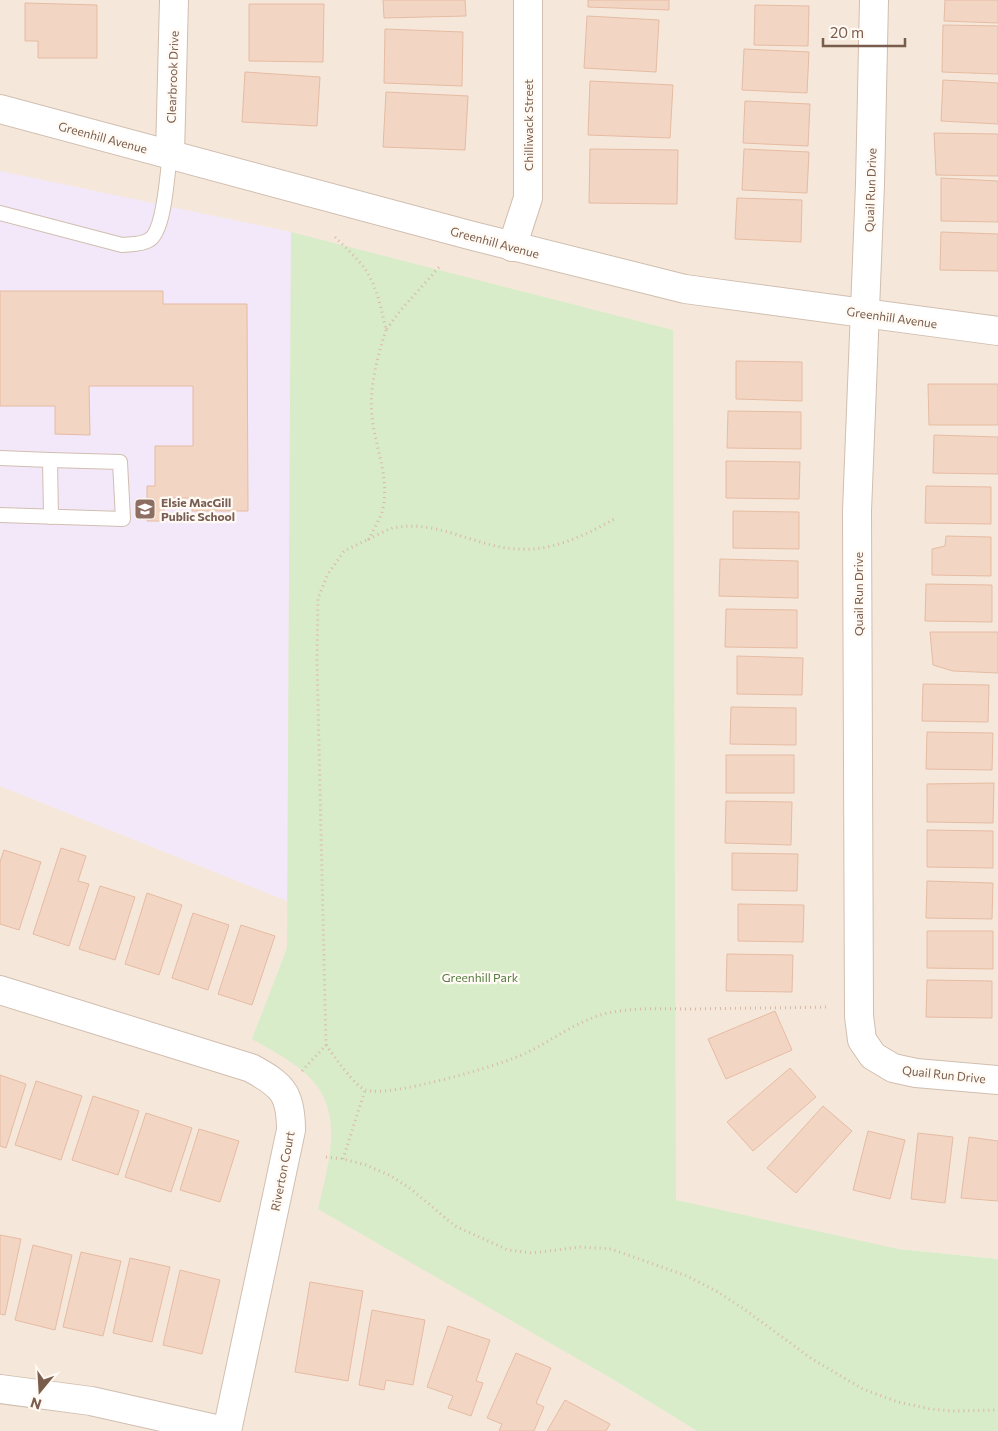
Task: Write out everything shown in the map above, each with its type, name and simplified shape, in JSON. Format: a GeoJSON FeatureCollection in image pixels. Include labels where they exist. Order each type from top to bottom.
{"type":"FeatureCollection","features":[{"type":"Feature","properties":{"kind":"street","name":"Clearbrook Drive"},"geometry":{"type":"LineString","coordinates":[[170,154],[174,0]]}},
{"type":"Feature","properties":{"kind":"street","name":"Chilliwack Street"},"geometry":{"type":"LineString","coordinates":[[512,247],[528,198],[528,0]]}},
{"type":"Feature","properties":{"kind":"street","name":"Quail Run Drive"},"geometry":{"type":"LineString","coordinates":[[874,0],[870,184],[857,511],[859,1016],[862,1040],[872,1056],[892,1068],[916,1073],[998,1080]]}},
{"type":"Feature","properties":{"kind":"street","name":"Greenhill Avenue"},"geometry":{"type":"LineString","coordinates":[[0,109],[512,247],[685,289],[998,331]]}},
{"type":"Feature","properties":{"kind":"street","name":"Riverton Court"},"geometry":{"type":"LineString","coordinates":[[0,990],[251,1068],[274,1080],[285,1095],[291,1112],[291,1130],[226,1431]]}},
{"type":"Feature","properties":{"kind":"street"},"geometry":{"type":"LineString","coordinates":[[0,1389],[91,1401],[226,1431]]}},
{"type":"Feature","properties":{"kind":"lane"},"geometry":{"type":"LineString","coordinates":[[0,212],[122,245],[137,244],[150,240],[161,223],[170,154]]}},
{"type":"Feature","properties":{"kind":"lane"},"geometry":{"type":"LineString","coordinates":[[0,458],[120,462],[123,519],[0,515]]}},
{"type":"Feature","properties":{"kind":"lane"},"geometry":{"type":"LineString","coordinates":[[50,460],[51,517]]}},
{"type":"Feature","properties":{"kind":"path"},"geometry":{"type":"LineString","coordinates":[[335,237],[362,264],[372,280],[381,306],[386,330]]}},
{"type":"Feature","properties":{"kind":"path"},"geometry":{"type":"LineString","coordinates":[[369,539],[382,511],[384,490],[372,416],[372,386],[378,355],[386,330],[400,311],[441,265]]}},
{"type":"Feature","properties":{"kind":"path"},"geometry":{"type":"LineString","coordinates":[[616,518],[586,535],[544,548],[517,549],[492,546],[435,528],[412,526],[391,529],[344,551],[328,574],[318,598],[317,671],[326,1046],[354,1081],[365,1090],[386,1092],[503,1063],[576,1026],[607,1013],[633,1010],[827,1007]]}},
{"type":"Feature","properties":{"kind":"path"},"geometry":{"type":"LineString","coordinates":[[301,1072],[326,1046]]}},
{"type":"Feature","properties":{"kind":"path"},"geometry":{"type":"LineString","coordinates":[[343,1159],[365,1090]]}},
{"type":"Feature","properties":{"kind":"path"},"geometry":{"type":"LineString","coordinates":[[326,1157],[366,1165],[391,1176],[411,1189],[455,1226],[508,1250],[533,1253],[580,1247],[611,1249],[687,1276],[718,1292],[812,1359],[863,1389],[898,1402],[930,1409],[953,1411],[998,1410]]}},
{"type":"Feature","properties":{"kind":"shaded area"},"geometry":{"type":"Polygon","coordinates":[[[0,0],[998,0],[998,1259],[898,1249],[609,1377],[697,1431],[0,1431],[0,0]]]}},
{"type":"Feature","properties":{"kind":"shaded area","name":"Elsie MacGill Public School"},"geometry":{"type":"Polygon","coordinates":[[[0,171],[291,232],[287,901],[0,786],[0,171]]]}},
{"type":"Feature","properties":{"kind":"green space","name":"Greenhill Park"},"geometry":{"type":"Polygon","coordinates":[[[291,232],[673,330],[676,1200],[898,1249],[998,1259],[998,1431],[697,1431],[609,1377],[318,1209],[327,1169],[331,1131],[329,1113],[323,1096],[312,1080],[295,1065],[252,1039],[287,948],[291,232]]]}},
{"type":"Feature","properties":{"kind":"building"},"geometry":{"type":"Polygon","coordinates":[[[383,0],[465,0],[466,16],[384,18],[383,0]]]}},
{"type":"Feature","properties":{"kind":"building"},"geometry":{"type":"Polygon","coordinates":[[[588,0],[669,0],[669,10],[588,7],[588,0]]]}},
{"type":"Feature","properties":{"kind":"building"},"geometry":{"type":"Polygon","coordinates":[[[945,0],[998,0],[998,23],[944,21],[945,0]]]}},
{"type":"Feature","properties":{"kind":"building"},"geometry":{"type":"Polygon","coordinates":[[[25,3],[97,5],[97,58],[38,58],[38,41],[25,41],[25,3]]]}},
{"type":"Feature","properties":{"kind":"building"},"geometry":{"type":"Polygon","coordinates":[[[249,4],[324,4],[323,62],[249,61],[249,4]]]}},
{"type":"Feature","properties":{"kind":"building"},"geometry":{"type":"Polygon","coordinates":[[[755,5],[809,6],[808,46],[754,45],[755,5]]]}},
{"type":"Feature","properties":{"kind":"building"},"geometry":{"type":"Polygon","coordinates":[[[587,16],[659,20],[656,72],[584,68],[587,16]]]}},
{"type":"Feature","properties":{"kind":"building"},"geometry":{"type":"Polygon","coordinates":[[[943,25],[998,26],[998,74],[942,72],[943,25]]]}},
{"type":"Feature","properties":{"kind":"building"},"geometry":{"type":"Polygon","coordinates":[[[385,29],[463,32],[462,86],[384,83],[385,29]]]}},
{"type":"Feature","properties":{"kind":"building"},"geometry":{"type":"Polygon","coordinates":[[[744,49],[809,52],[807,93],[742,90],[744,49]]]}},
{"type":"Feature","properties":{"kind":"building"},"geometry":{"type":"Polygon","coordinates":[[[245,72],[320,77],[317,126],[242,122],[245,72]]]}},
{"type":"Feature","properties":{"kind":"building"},"geometry":{"type":"Polygon","coordinates":[[[943,80],[998,83],[998,124],[941,121],[943,80]]]}},
{"type":"Feature","properties":{"kind":"building"},"geometry":{"type":"Polygon","coordinates":[[[590,81],[673,85],[670,138],[588,135],[590,81]]]}},
{"type":"Feature","properties":{"kind":"building"},"geometry":{"type":"Polygon","coordinates":[[[386,92],[468,96],[465,150],[383,147],[386,92]]]}},
{"type":"Feature","properties":{"kind":"building"},"geometry":{"type":"Polygon","coordinates":[[[745,101],[810,104],[808,146],[743,143],[745,101]]]}},
{"type":"Feature","properties":{"kind":"building"},"geometry":{"type":"Polygon","coordinates":[[[934,133],[998,134],[998,176],[936,175],[934,133]]]}},
{"type":"Feature","properties":{"kind":"building"},"geometry":{"type":"Polygon","coordinates":[[[590,149],[678,150],[677,204],[589,203],[590,149]]]}},
{"type":"Feature","properties":{"kind":"building"},"geometry":{"type":"Polygon","coordinates":[[[744,149],[809,152],[807,193],[742,190],[744,149]]]}},
{"type":"Feature","properties":{"kind":"building"},"geometry":{"type":"Polygon","coordinates":[[[941,178],[998,181],[998,222],[941,221],[941,178]]]}},
{"type":"Feature","properties":{"kind":"building"},"geometry":{"type":"Polygon","coordinates":[[[737,198],[802,200],[801,242],[735,239],[737,198]]]}},
{"type":"Feature","properties":{"kind":"building"},"geometry":{"type":"Polygon","coordinates":[[[941,232],[998,234],[998,271],[940,270],[941,232]]]}},
{"type":"Feature","properties":{"kind":"building"},"geometry":{"type":"Polygon","coordinates":[[[0,291],[163,291],[163,304],[247,304],[248,511],[192,511],[192,498],[164,498],[164,521],[147,521],[147,486],[155,486],[155,446],[193,446],[193,386],[89,386],[90,435],[55,434],[55,406],[0,406],[0,291]]]}},
{"type":"Feature","properties":{"kind":"building"},"geometry":{"type":"Polygon","coordinates":[[[736,361],[802,362],[802,401],[736,399],[736,361]]]}},
{"type":"Feature","properties":{"kind":"building"},"geometry":{"type":"Polygon","coordinates":[[[928,384],[998,384],[998,425],[929,425],[928,384]]]}},
{"type":"Feature","properties":{"kind":"building"},"geometry":{"type":"Polygon","coordinates":[[[728,411],[801,412],[801,449],[727,448],[728,411]]]}},
{"type":"Feature","properties":{"kind":"building"},"geometry":{"type":"Polygon","coordinates":[[[934,435],[998,437],[998,474],[933,473],[934,435]]]}},
{"type":"Feature","properties":{"kind":"building"},"geometry":{"type":"Polygon","coordinates":[[[726,461],[800,462],[799,499],[726,498],[726,461]]]}},
{"type":"Feature","properties":{"kind":"building"},"geometry":{"type":"Polygon","coordinates":[[[926,486],[991,487],[991,524],[925,523],[926,486]]]}},
{"type":"Feature","properties":{"kind":"building"},"geometry":{"type":"Polygon","coordinates":[[[733,511],[799,512],[799,549],[733,548],[733,511]]]}},
{"type":"Feature","properties":{"kind":"building"},"geometry":{"type":"Polygon","coordinates":[[[946,536],[991,537],[991,576],[932,575],[932,549],[945,546],[946,536]]]}},
{"type":"Feature","properties":{"kind":"building"},"geometry":{"type":"Polygon","coordinates":[[[720,559],[798,561],[798,598],[719,596],[720,559]]]}},
{"type":"Feature","properties":{"kind":"building"},"geometry":{"type":"Polygon","coordinates":[[[926,584],[992,585],[992,622],[925,621],[926,584]]]}},
{"type":"Feature","properties":{"kind":"building"},"geometry":{"type":"Polygon","coordinates":[[[726,609],[797,610],[797,648],[725,647],[726,609]]]}},
{"type":"Feature","properties":{"kind":"building"},"geometry":{"type":"Polygon","coordinates":[[[930,632],[998,632],[998,673],[953,671],[933,665],[930,632]]]}},
{"type":"Feature","properties":{"kind":"building"},"geometry":{"type":"Polygon","coordinates":[[[737,656],[803,658],[802,695],[737,694],[737,656]]]}},
{"type":"Feature","properties":{"kind":"building"},"geometry":{"type":"Polygon","coordinates":[[[923,684],[989,685],[988,722],[922,721],[923,684]]]}},
{"type":"Feature","properties":{"kind":"building"},"geometry":{"type":"Polygon","coordinates":[[[731,707],[796,708],[796,745],[730,744],[731,707]]]}},
{"type":"Feature","properties":{"kind":"building"},"geometry":{"type":"Polygon","coordinates":[[[927,732],[993,733],[992,770],[926,769],[927,732]]]}},
{"type":"Feature","properties":{"kind":"building"},"geometry":{"type":"Polygon","coordinates":[[[726,755],[794,755],[794,793],[726,793],[726,755]]]}},
{"type":"Feature","properties":{"kind":"building"},"geometry":{"type":"Polygon","coordinates":[[[994,783],[993,823],[927,822],[927,784],[994,783]]]}},
{"type":"Feature","properties":{"kind":"building"},"geometry":{"type":"Polygon","coordinates":[[[726,801],[792,802],[791,845],[725,843],[726,801]]]}},
{"type":"Feature","properties":{"kind":"building"},"geometry":{"type":"Polygon","coordinates":[[[927,830],[993,831],[993,868],[927,867],[927,830]]]}},
{"type":"Feature","properties":{"kind":"building"},"geometry":{"type":"Polygon","coordinates":[[[61,848],[86,856],[78,881],[89,884],[69,946],[33,934],[61,848]]]}},
{"type":"Feature","properties":{"kind":"building"},"geometry":{"type":"Polygon","coordinates":[[[4,850],[41,862],[19,930],[0,924],[0,862],[4,850]]]}},
{"type":"Feature","properties":{"kind":"building"},"geometry":{"type":"Polygon","coordinates":[[[732,853],[798,854],[797,891],[732,890],[732,853]]]}},
{"type":"Feature","properties":{"kind":"building"},"geometry":{"type":"Polygon","coordinates":[[[927,881],[993,883],[992,919],[926,918],[927,881]]]}},
{"type":"Feature","properties":{"kind":"building"},"geometry":{"type":"Polygon","coordinates":[[[100,886],[135,897],[115,960],[79,949],[100,886]]]}},
{"type":"Feature","properties":{"kind":"building"},"geometry":{"type":"Polygon","coordinates":[[[147,893],[182,905],[159,975],[125,964],[147,893]]]}},
{"type":"Feature","properties":{"kind":"building"},"geometry":{"type":"Polygon","coordinates":[[[738,904],[804,905],[803,942],[738,941],[738,904]]]}},
{"type":"Feature","properties":{"kind":"building"},"geometry":{"type":"Polygon","coordinates":[[[193,913],[229,925],[208,990],[172,978],[193,913]]]}},
{"type":"Feature","properties":{"kind":"building"},"geometry":{"type":"Polygon","coordinates":[[[241,925],[275,936],[252,1005],[218,994],[241,925]]]}},
{"type":"Feature","properties":{"kind":"building"},"geometry":{"type":"Polygon","coordinates":[[[927,931],[993,931],[993,969],[927,968],[927,931]]]}},
{"type":"Feature","properties":{"kind":"building"},"geometry":{"type":"Polygon","coordinates":[[[727,954],[793,955],[792,992],[726,991],[727,954]]]}},
{"type":"Feature","properties":{"kind":"building"},"geometry":{"type":"Polygon","coordinates":[[[927,980],[992,981],[992,1018],[926,1017],[927,980]]]}},
{"type":"Feature","properties":{"kind":"building"},"geometry":{"type":"Polygon","coordinates":[[[775,1011],[792,1050],[726,1079],[708,1039],[775,1011]]]}},
{"type":"Feature","properties":{"kind":"building"},"geometry":{"type":"Polygon","coordinates":[[[790,1068],[816,1097],[753,1151],[727,1122],[790,1068]]]}},
{"type":"Feature","properties":{"kind":"building"},"geometry":{"type":"Polygon","coordinates":[[[0,1075],[26,1084],[6,1148],[0,1146],[0,1075]]]}},
{"type":"Feature","properties":{"kind":"building"},"geometry":{"type":"Polygon","coordinates":[[[36,1081],[82,1096],[61,1160],[15,1145],[36,1081]]]}},
{"type":"Feature","properties":{"kind":"building"},"geometry":{"type":"Polygon","coordinates":[[[93,1096],[139,1111],[118,1175],[72,1160],[93,1096]]]}},
{"type":"Feature","properties":{"kind":"building"},"geometry":{"type":"Polygon","coordinates":[[[823,1106],[852,1131],[796,1193],[767,1168],[823,1106]]]}},
{"type":"Feature","properties":{"kind":"building"},"geometry":{"type":"Polygon","coordinates":[[[146,1113],[192,1128],[171,1192],[125,1177],[146,1113]]]}},
{"type":"Feature","properties":{"kind":"building"},"geometry":{"type":"Polygon","coordinates":[[[199,1129],[239,1141],[220,1202],[180,1190],[199,1129]]]}},
{"type":"Feature","properties":{"kind":"building"},"geometry":{"type":"Polygon","coordinates":[[[868,1131],[905,1140],[890,1199],[853,1190],[868,1131]]]}},
{"type":"Feature","properties":{"kind":"building"},"geometry":{"type":"Polygon","coordinates":[[[918,1133],[953,1137],[945,1203],[911,1199],[918,1133]]]}},
{"type":"Feature","properties":{"kind":"building"},"geometry":{"type":"Polygon","coordinates":[[[969,1137],[998,1141],[998,1201],[961,1198],[969,1137]]]}},
{"type":"Feature","properties":{"kind":"building"},"geometry":{"type":"Polygon","coordinates":[[[0,1235],[21,1239],[5,1315],[0,1314],[0,1235]]]}},
{"type":"Feature","properties":{"kind":"building"},"geometry":{"type":"Polygon","coordinates":[[[33,1245],[72,1255],[55,1330],[15,1320],[33,1245]]]}},
{"type":"Feature","properties":{"kind":"building"},"geometry":{"type":"Polygon","coordinates":[[[81,1252],[121,1261],[103,1336],[63,1327],[81,1252]]]}},
{"type":"Feature","properties":{"kind":"building"},"geometry":{"type":"Polygon","coordinates":[[[130,1258],[170,1267],[152,1342],[113,1333],[130,1258]]]}},
{"type":"Feature","properties":{"kind":"building"},"geometry":{"type":"Polygon","coordinates":[[[180,1270],[220,1280],[202,1354],[163,1345],[180,1270]]]}},
{"type":"Feature","properties":{"kind":"building"},"geometry":{"type":"Polygon","coordinates":[[[310,1282],[363,1291],[348,1381],[295,1372],[310,1282]]]}},
{"type":"Feature","properties":{"kind":"building"},"geometry":{"type":"Polygon","coordinates":[[[372,1310],[425,1320],[413,1385],[386,1380],[384,1390],[359,1385],[372,1310]]]}},
{"type":"Feature","properties":{"kind":"building"},"geometry":{"type":"Polygon","coordinates":[[[448,1326],[490,1340],[476,1381],[483,1383],[471,1416],[448,1408],[453,1396],[427,1387],[448,1326]]]}},
{"type":"Feature","properties":{"kind":"building"},"geometry":{"type":"Polygon","coordinates":[[[516,1353],[551,1368],[536,1403],[544,1407],[534,1431],[499,1431],[502,1424],[487,1418],[516,1353]]]}},
{"type":"Feature","properties":{"kind":"building"},"geometry":{"type":"Polygon","coordinates":[[[565,1400],[610,1424],[606,1431],[547,1431],[565,1400]]]}},
{"type":"Feature","properties":{"kind":"place","name":"Elsie MacGill Public School"},"geometry":{"type":"Point","coordinates":[145,509]}}]}
